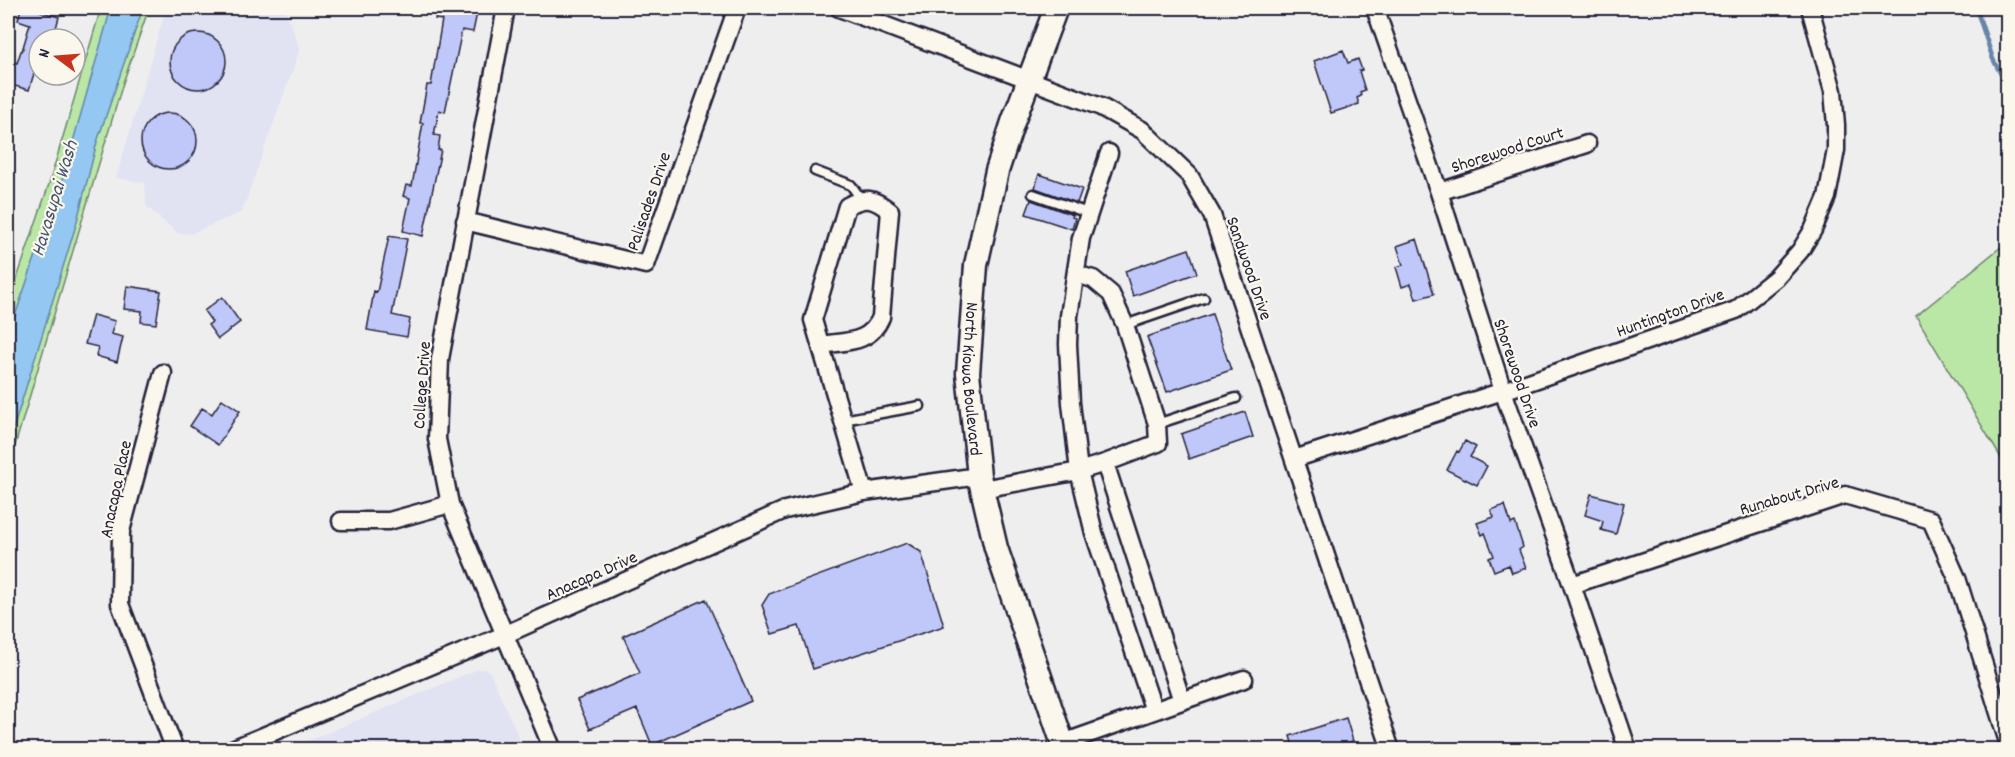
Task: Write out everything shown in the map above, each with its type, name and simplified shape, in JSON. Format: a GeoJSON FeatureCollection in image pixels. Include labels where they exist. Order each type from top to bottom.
{"type":"FeatureCollection","features":[{"type":"Feature","properties":{"kind":"street","name":"College Drive"},"geometry":{"type":"LineString","coordinates":[[506,8],[440,359],[437,440],[450,504],[553,750]]}},
{"type":"Feature","properties":{"kind":"street","name":"Palisades Drive"},"geometry":{"type":"LineString","coordinates":[[465,221],[646,265],[737,8]]}},
{"type":"Feature","properties":{"kind":"street","name":"Sandwood Drive"},"geometry":{"type":"LineString","coordinates":[[839,8],[857,10],[1028,81],[1101,107],[1142,130],[1189,175],[1212,214],[1391,750]]}},
{"type":"Feature","properties":{"kind":"street","name":"North Kiowa Boulevard"},"geometry":{"type":"LineString","coordinates":[[1056,8],[997,171],[976,265],[968,373],[980,483],[996,548],[1064,746]]}},
{"type":"Feature","properties":{"kind":"street","name":"Shorewood Drive"},"geometry":{"type":"LineString","coordinates":[[1375,8],[1439,192],[1503,391],[1628,750]]}},
{"type":"Feature","properties":{"kind":"street","name":"Huntington Drive"},"geometry":{"type":"LineString","coordinates":[[1294,459],[1503,391],[1736,310],[1776,278],[1800,251],[1813,230],[1827,197],[1836,150],[1833,91],[1810,8]]}},
{"type":"Feature","properties":{"kind":"street","name":"Shorewood Court"},"geometry":{"type":"LineString","coordinates":[[1439,192],[1587,144]]}},
{"type":"Feature","properties":{"kind":"street"},"geometry":{"type":"LineString","coordinates":[[1109,153],[1081,238],[1069,316],[1071,403],[1079,471],[1095,533],[1154,711]]}},
{"type":"Feature","properties":{"kind":"street"},"geometry":{"type":"LineString","coordinates":[[820,345],[865,338],[876,328],[881,317],[890,211],[877,201],[861,199],[847,206],[813,320],[820,345],[864,492]]}},
{"type":"Feature","properties":{"kind":"street"},"geometry":{"type":"LineString","coordinates":[[1076,274],[1093,279],[1111,294],[1125,325],[1157,424]]}},
{"type":"Feature","properties":{"kind":"street","name":"Anacapa Place"},"geometry":{"type":"LineString","coordinates":[[163,373],[122,531],[120,604],[175,750]]}},
{"type":"Feature","properties":{"kind":"street","name":"Anacapa Drive"},"geometry":{"type":"LineString","coordinates":[[230,750],[504,635],[785,510],[864,492],[980,483],[1079,471],[1158,443],[1157,424]]}},
{"type":"Feature","properties":{"kind":"street"},"geometry":{"type":"LineString","coordinates":[[1105,463],[1182,701]]}},
{"type":"Feature","properties":{"kind":"street","name":"Runabout Drive"},"geometry":{"type":"LineString","coordinates":[[1572,585],[1845,495],[1931,520],[1957,578],[2007,742]]}},
{"type":"Feature","properties":{"kind":"street"},"geometry":{"type":"LineString","coordinates":[[341,521],[389,521],[450,504]]}},
{"type":"Feature","properties":{"kind":"street"},"geometry":{"type":"LineString","coordinates":[[1064,746],[1244,679]]}},
{"type":"Feature","properties":{"kind":"lane"},"geometry":{"type":"LineString","coordinates":[[815,171],[851,185],[861,199]]}},
{"type":"Feature","properties":{"kind":"lane"},"geometry":{"type":"LineString","coordinates":[[1033,194],[1088,213]]}},
{"type":"Feature","properties":{"kind":"lane"},"geometry":{"type":"LineString","coordinates":[[1125,325],[1204,298]]}},
{"type":"Feature","properties":{"kind":"lane"},"geometry":{"type":"LineString","coordinates":[[1157,424],[1236,398]]}},
{"type":"Feature","properties":{"kind":"lane"},"geometry":{"type":"LineString","coordinates":[[843,420],[920,406]]}},
{"type":"Feature","properties":{"kind":"shaded area"},"geometry":{"type":"Polygon","coordinates":[[[166,8],[285,8],[300,49],[242,212],[190,234],[177,233],[146,206],[145,183],[116,178],[166,8]]]}},
{"type":"Feature","properties":{"kind":"shaded area"},"geometry":{"type":"Polygon","coordinates":[[[478,669],[486,669],[490,672],[524,749],[289,749],[478,669]]]}},
{"type":"Feature","properties":{"kind":"green space"},"geometry":{"type":"Polygon","coordinates":[[[101,8],[149,8],[123,83],[8,469],[8,305],[49,184],[78,87],[87,87],[87,55],[101,8]]]}},
{"type":"Feature","properties":{"kind":"green space"},"geometry":{"type":"Polygon","coordinates":[[[2007,242],[2007,468],[1916,316],[2007,242]]]}},
{"type":"Feature","properties":{"kind":"water"},"geometry":{"type":"Polygon","coordinates":[[[111,8],[143,8],[97,142],[76,225],[8,446],[8,336],[62,180],[111,8]]]}},
{"type":"Feature","properties":{"kind":"building"},"geometry":{"type":"Polygon","coordinates":[[[21,8],[41,8],[40,11],[59,17],[56,27],[29,27],[30,24],[18,20],[21,8]]]}},
{"type":"Feature","properties":{"kind":"building"},"geometry":{"type":"Polygon","coordinates":[[[437,8],[462,8],[461,10],[477,13],[473,32],[462,30],[445,112],[439,110],[434,135],[440,136],[438,150],[441,150],[423,236],[403,231],[410,198],[403,196],[406,185],[412,186],[427,85],[431,85],[442,20],[435,19],[437,8]]]}},
{"type":"Feature","properties":{"kind":"building"},"geometry":{"type":"Polygon","coordinates":[[[192,33],[204,33],[214,37],[222,45],[226,61],[222,77],[214,85],[204,89],[192,89],[182,85],[174,77],[170,67],[170,55],[174,45],[182,37],[192,33]]]}},
{"type":"Feature","properties":{"kind":"building"},"geometry":{"type":"Polygon","coordinates":[[[27,34],[27,87],[30,87],[29,90],[8,84],[8,60],[17,63],[27,34]]]}},
{"type":"Feature","properties":{"kind":"building"},"geometry":{"type":"Polygon","coordinates":[[[1343,50],[1348,63],[1358,59],[1365,90],[1360,92],[1361,96],[1357,98],[1359,104],[1331,113],[1314,61],[1343,50]]]}},
{"type":"Feature","properties":{"kind":"building"},"geometry":{"type":"Polygon","coordinates":[[[164,113],[174,113],[189,121],[195,130],[197,141],[195,152],[189,161],[174,169],[164,169],[153,164],[146,157],[141,146],[141,136],[146,125],[153,118],[164,113]]]}},
{"type":"Feature","properties":{"kind":"building"},"geometry":{"type":"Polygon","coordinates":[[[1039,174],[1082,189],[1077,203],[1035,188],[1039,174]]]}},
{"type":"Feature","properties":{"kind":"building"},"geometry":{"type":"Polygon","coordinates":[[[1031,200],[1073,215],[1072,217],[1075,218],[1072,229],[1026,214],[1031,200]]]}},
{"type":"Feature","properties":{"kind":"building"},"geometry":{"type":"Polygon","coordinates":[[[389,236],[407,239],[392,315],[410,319],[407,337],[367,330],[374,291],[377,292],[389,236]]]}},
{"type":"Feature","properties":{"kind":"building"},"geometry":{"type":"Polygon","coordinates":[[[1417,239],[1434,294],[1416,299],[1411,284],[1402,287],[1396,267],[1403,265],[1397,246],[1417,239]]]}},
{"type":"Feature","properties":{"kind":"building"},"geometry":{"type":"Polygon","coordinates":[[[1189,249],[1197,273],[1133,296],[1125,271],[1189,249]]]}},
{"type":"Feature","properties":{"kind":"building"},"geometry":{"type":"Polygon","coordinates":[[[127,286],[161,291],[156,324],[141,322],[142,311],[124,309],[127,286]]]}},
{"type":"Feature","properties":{"kind":"building"},"geometry":{"type":"Polygon","coordinates":[[[222,297],[240,322],[218,339],[208,325],[212,322],[204,311],[222,297]]]}},
{"type":"Feature","properties":{"kind":"building"},"geometry":{"type":"Polygon","coordinates":[[[1212,314],[1231,370],[1167,392],[1147,337],[1212,314]]]}},
{"type":"Feature","properties":{"kind":"building"},"geometry":{"type":"Polygon","coordinates":[[[93,315],[115,321],[111,334],[123,337],[117,362],[96,356],[98,347],[85,344],[93,315]]]}},
{"type":"Feature","properties":{"kind":"building"},"geometry":{"type":"Polygon","coordinates":[[[222,399],[240,411],[218,445],[190,426],[202,408],[212,414],[222,399]]]}},
{"type":"Feature","properties":{"kind":"building"},"geometry":{"type":"Polygon","coordinates":[[[1245,412],[1253,437],[1189,459],[1181,434],[1245,412]]]}},
{"type":"Feature","properties":{"kind":"building"},"geometry":{"type":"Polygon","coordinates":[[[1465,441],[1476,447],[1470,457],[1487,466],[1477,485],[1447,470],[1465,441]]]}},
{"type":"Feature","properties":{"kind":"building"},"geometry":{"type":"Polygon","coordinates":[[[1591,494],[1624,503],[1616,534],[1601,530],[1603,521],[1585,515],[1591,494]]]}},
{"type":"Feature","properties":{"kind":"building"},"geometry":{"type":"Polygon","coordinates":[[[1505,505],[1511,524],[1515,522],[1523,547],[1519,550],[1526,568],[1512,573],[1509,565],[1494,571],[1489,558],[1494,556],[1485,533],[1482,535],[1477,523],[1494,517],[1491,510],[1505,505]]]}},
{"type":"Feature","properties":{"kind":"building"},"geometry":{"type":"Polygon","coordinates":[[[907,543],[921,552],[944,626],[813,669],[799,626],[772,634],[762,605],[769,594],[907,543]]]}},
{"type":"Feature","properties":{"kind":"building"},"geometry":{"type":"Polygon","coordinates":[[[706,599],[751,701],[652,745],[637,709],[590,729],[577,700],[640,673],[623,636],[706,599]]]}},
{"type":"Feature","properties":{"kind":"building"},"geometry":{"type":"Polygon","coordinates":[[[1346,718],[1353,741],[1334,747],[1335,750],[1294,750],[1290,736],[1346,718]]]}},
{"type":"Feature","properties":{"kind":"waterway"},"geometry":{"type":"LineString","coordinates":[[1976,8],[1993,59],[2008,88]]}},
{"type":"Feature","properties":{"kind":"water label","name":"Havasupai Wash"},"geometry":{"type":"Point","coordinates":[53,198]}}]}
